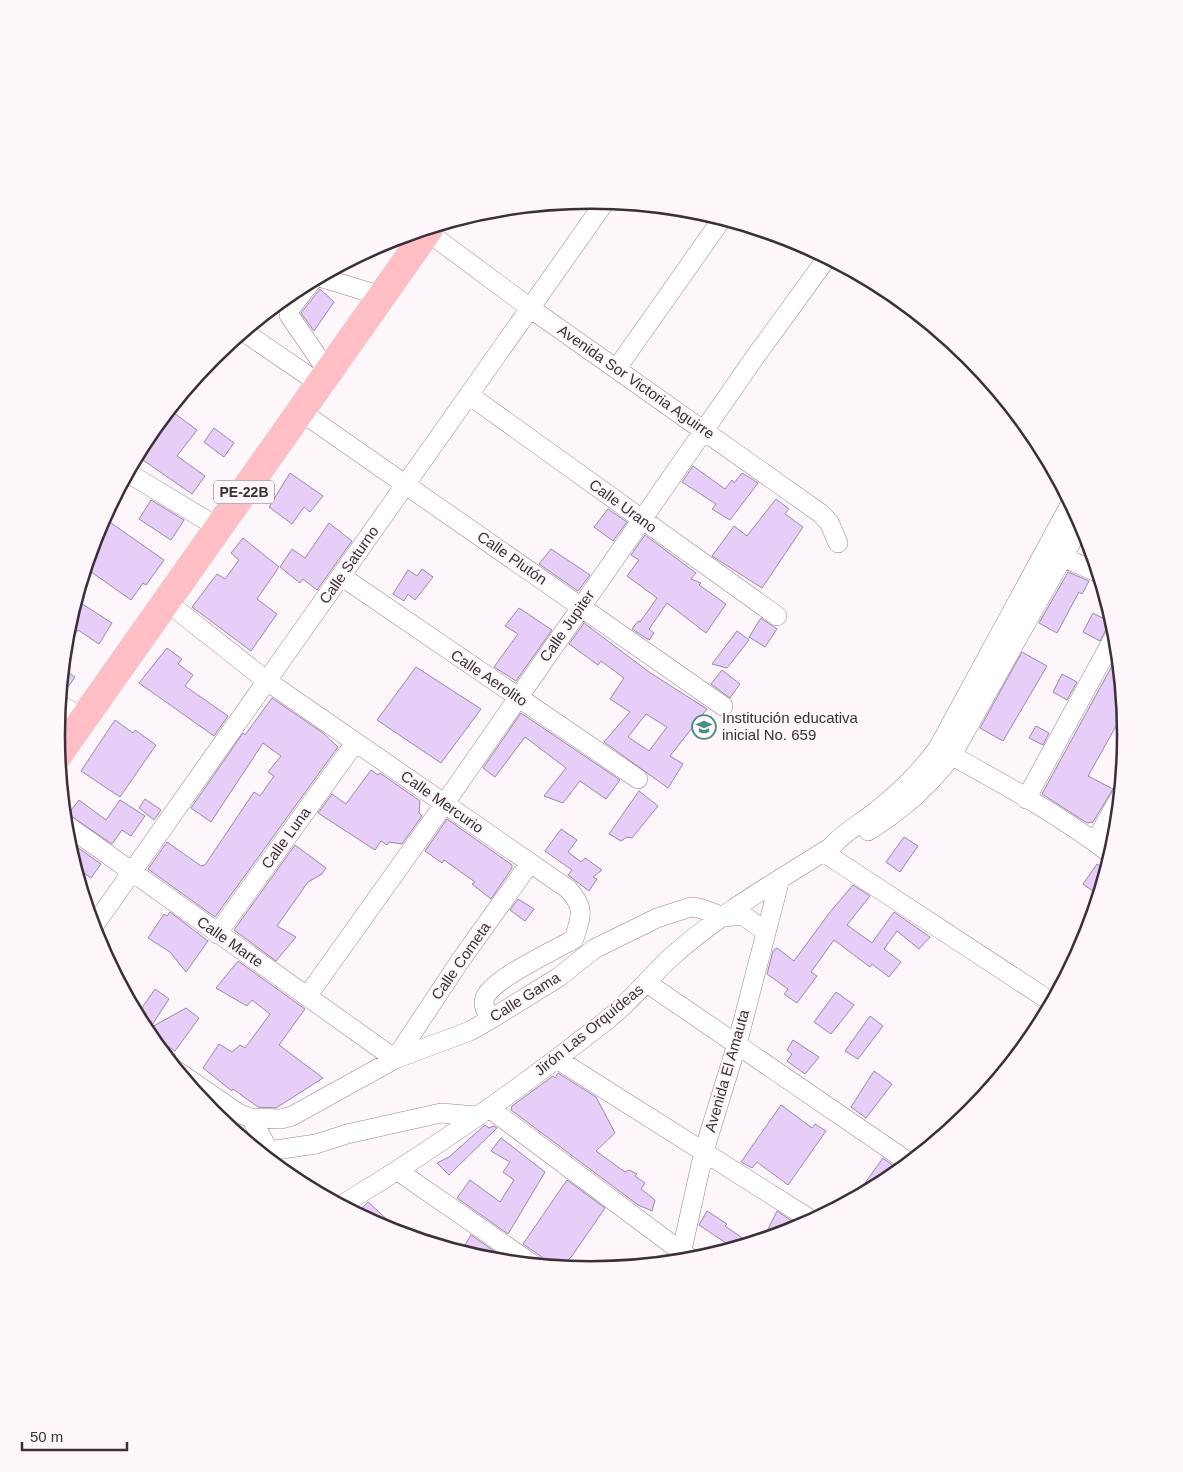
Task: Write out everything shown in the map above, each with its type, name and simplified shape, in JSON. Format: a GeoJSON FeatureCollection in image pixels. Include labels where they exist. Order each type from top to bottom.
{"type":"FeatureCollection","features":[{"type":"Feature","properties":{"kind":"highway","name":"PE-22B"},"geometry":{"type":"LineString","coordinates":[[65,745],[422,237]]}},
{"type":"Feature","properties":{"kind":"street","name":"Calle Saturno"},"geometry":{"type":"LineString","coordinates":[[98,919],[130,871],[267,681],[600,209]]}},
{"type":"Feature","properties":{"kind":"street"},"geometry":{"type":"LineString","coordinates":[[617,368],[718,225]]}},
{"type":"Feature","properties":{"kind":"street","name":"Avenida Sor Victoria Aguirre"},"geometry":{"type":"LineString","coordinates":[[432,234],[530,308],[820,513],[829,522],[838,542]]}},
{"type":"Feature","properties":{"kind":"street","name":"Calle Jupiter"},"geometry":{"type":"LineString","coordinates":[[308,995],[823,264]]}},
{"type":"Feature","properties":{"kind":"street"},"geometry":{"type":"LineString","coordinates":[[328,280],[382,296]]}},
{"type":"Feature","properties":{"kind":"street"},"geometry":{"type":"LineString","coordinates":[[298,299],[289,310],[290,315],[324,378]]}},
{"type":"Feature","properties":{"kind":"street"},"geometry":{"type":"LineString","coordinates":[[250,335],[324,378]]}},
{"type":"Feature","properties":{"kind":"street","name":"Calle Urano"},"geometry":{"type":"LineString","coordinates":[[469,395],[777,616]]}},
{"type":"Feature","properties":{"kind":"street","name":"Calle Plutón"},"geometry":{"type":"LineString","coordinates":[[300,411],[723,706]]}},
{"type":"Feature","properties":{"kind":"street"},"geometry":{"type":"LineString","coordinates":[[134,477],[219,528]]}},
{"type":"Feature","properties":{"kind":"street"},"geometry":{"type":"LineString","coordinates":[[945,752],[1067,510]]}},
{"type":"Feature","properties":{"kind":"street"},"geometry":{"type":"LineString","coordinates":[[945,752],[1077,532]]}},
{"type":"Feature","properties":{"kind":"street"},"geometry":{"type":"LineString","coordinates":[[1046,550],[1090,568]]}},
{"type":"Feature","properties":{"kind":"street","name":"Calle Aerolito"},"geometry":{"type":"LineString","coordinates":[[341,576],[638,779]]}},
{"type":"Feature","properties":{"kind":"street","name":"Calle Mercurio"},"geometry":{"type":"LineString","coordinates":[[167,602],[267,681],[568,889],[582,908],[574,939],[495,984],[488,991],[484,1006],[491,1019]]}},
{"type":"Feature","properties":{"kind":"street"},"geometry":{"type":"LineString","coordinates":[[1026,799],[1110,644]]}},
{"type":"Feature","properties":{"kind":"street"},"geometry":{"type":"LineString","coordinates":[[66,708],[84,719]]}},
{"type":"Feature","properties":{"kind":"street","name":"Calle Luna"},"geometry":{"type":"LineString","coordinates":[[217,934],[356,743]]}},
{"type":"Feature","properties":{"kind":"street"},"geometry":{"type":"LineString","coordinates":[[945,752],[1026,799],[1105,850]]}},
{"type":"Feature","properties":{"kind":"street","name":"Jirón Las Orquídeas"},"geometry":{"type":"LineString","coordinates":[[347,1202],[398,1171],[557,1059],[609,1019],[647,984],[670,959],[724,917],[827,849],[841,835],[869,817],[897,794],[926,765],[945,752]]}},
{"type":"Feature","properties":{"kind":"street"},"geometry":{"type":"LineString","coordinates":[[1095,842],[1112,812]]}},
{"type":"Feature","properties":{"kind":"street","name":"Calle Marte"},"geometry":{"type":"LineString","coordinates":[[74,830],[217,934],[308,995],[395,1059]]}},
{"type":"Feature","properties":{"kind":"street"},"geometry":{"type":"LineString","coordinates":[[827,849],[1047,999]]}},
{"type":"Feature","properties":{"kind":"street","name":"Calle Cometa"},"geometry":{"type":"LineString","coordinates":[[395,1059],[460,961],[530,863]]}},
{"type":"Feature","properties":{"kind":"street","name":"Avenida El Amauta"},"geometry":{"type":"LineString","coordinates":[[686,1253],[704,1151],[737,1044],[780,879]]}},
{"type":"Feature","properties":{"kind":"street","name":"Calle Gama"},"geometry":{"type":"LineString","coordinates":[[251,1118],[281,1119],[304,1111],[395,1059],[470,1030],[559,977],[594,949],[657,918],[691,908],[699,908],[724,917],[743,915],[766,932]]}},
{"type":"Feature","properties":{"kind":"street"},"geometry":{"type":"LineString","coordinates":[[647,984],[904,1160]]}},
{"type":"Feature","properties":{"kind":"street"},"geometry":{"type":"LineString","coordinates":[[557,1059],[806,1216]]}},
{"type":"Feature","properties":{"kind":"street"},"geometry":{"type":"LineString","coordinates":[[211,1100],[251,1118],[266,1150]]}},
{"type":"Feature","properties":{"kind":"street"},"geometry":{"type":"LineString","coordinates":[[273,1155],[347,1134],[441,1113],[483,1112],[679,1255]]}},
{"type":"Feature","properties":{"kind":"street"},"geometry":{"type":"LineString","coordinates":[[398,1171],[524,1258]]}},
{"type":"Feature","properties":{"kind":"building"},"geometry":{"type":"Polygon","coordinates":[[[320,289],[334,302],[314,331],[301,313],[320,289]]]}},
{"type":"Feature","properties":{"kind":"building"},"geometry":{"type":"Polygon","coordinates":[[[175,414],[197,430],[177,456],[205,476],[192,494],[144,460],[175,414]]]}},
{"type":"Feature","properties":{"kind":"building"},"geometry":{"type":"Polygon","coordinates":[[[214,428],[234,443],[224,457],[204,442],[214,428]]]}},
{"type":"Feature","properties":{"kind":"building"},"geometry":{"type":"Polygon","coordinates":[[[693,466],[725,489],[732,480],[734,483],[742,473],[758,483],[730,520],[712,509],[716,504],[682,482],[693,466]]]}},
{"type":"Feature","properties":{"kind":"building"},"geometry":{"type":"Polygon","coordinates":[[[290,473],[323,496],[310,512],[304,507],[292,524],[269,507],[290,473]]]}},
{"type":"Feature","properties":{"kind":"building"},"geometry":{"type":"Polygon","coordinates":[[[776,499],[789,509],[785,514],[803,527],[762,588],[712,556],[734,526],[747,536],[776,499]]]}},
{"type":"Feature","properties":{"kind":"building"},"geometry":{"type":"Polygon","coordinates":[[[151,500],[184,520],[171,540],[139,519],[151,500]]]}},
{"type":"Feature","properties":{"kind":"building"},"geometry":{"type":"Polygon","coordinates":[[[608,509],[627,522],[613,541],[594,527],[608,509]]]}},
{"type":"Feature","properties":{"kind":"building"},"geometry":{"type":"Polygon","coordinates":[[[110,523],[164,560],[146,585],[143,583],[131,600],[91,572],[110,523]]]}},
{"type":"Feature","properties":{"kind":"building"},"geometry":{"type":"Polygon","coordinates":[[[329,523],[352,541],[317,590],[303,579],[300,583],[280,567],[292,549],[305,558],[329,523]]]}},
{"type":"Feature","properties":{"kind":"building"},"geometry":{"type":"Polygon","coordinates":[[[645,535],[696,573],[691,579],[701,583],[699,585],[726,604],[706,633],[667,603],[649,629],[654,633],[649,640],[632,629],[638,621],[640,622],[657,598],[627,576],[639,560],[631,555],[645,535]]]}},
{"type":"Feature","properties":{"kind":"building"},"geometry":{"type":"Polygon","coordinates":[[[243,538],[279,567],[257,599],[277,614],[251,651],[192,607],[217,574],[225,579],[239,560],[231,553],[243,538]]]}},
{"type":"Feature","properties":{"kind":"building"},"geometry":{"type":"Polygon","coordinates":[[[551,549],[590,575],[578,591],[539,564],[551,549]]]}},
{"type":"Feature","properties":{"kind":"building"},"geometry":{"type":"Polygon","coordinates":[[[422,569],[433,577],[415,600],[408,594],[404,601],[393,594],[408,570],[417,576],[422,569]]]}},
{"type":"Feature","properties":{"kind":"building"},"geometry":{"type":"Polygon","coordinates":[[[1068,572],[1089,581],[1082,594],[1079,592],[1057,633],[1039,623],[1068,572]]]}},
{"type":"Feature","properties":{"kind":"building"},"geometry":{"type":"Polygon","coordinates":[[[82,604],[112,623],[99,644],[78,630],[75,635],[82,604]]]}},
{"type":"Feature","properties":{"kind":"building"},"geometry":{"type":"Polygon","coordinates":[[[519,608],[552,630],[516,681],[494,667],[518,634],[505,626],[519,608]]]}},
{"type":"Feature","properties":{"kind":"building"},"geometry":{"type":"Polygon","coordinates":[[[1093,613],[1105,619],[1107,628],[1100,641],[1083,632],[1093,613]]]}},
{"type":"Feature","properties":{"kind":"building"},"geometry":{"type":"Polygon","coordinates":[[[761,618],[777,629],[765,647],[749,637],[761,618]]]}},
{"type":"Feature","properties":{"kind":"building"},"geometry":{"type":"Polygon","coordinates":[[[584,623],[649,672],[707,709],[670,756],[683,764],[668,788],[604,742],[630,712],[610,699],[624,678],[601,661],[598,665],[569,644],[584,623]],[[646,714],[628,737],[649,751],[667,727],[646,714]]]}},
{"type":"Feature","properties":{"kind":"building"},"geometry":{"type":"Polygon","coordinates":[[[737,631],[749,640],[727,668],[712,664],[737,631]]]}},
{"type":"Feature","properties":{"kind":"building"},"geometry":{"type":"Polygon","coordinates":[[[167,648],[182,659],[178,664],[193,675],[185,686],[228,716],[214,736],[139,683],[167,648]]]}},
{"type":"Feature","properties":{"kind":"building"},"geometry":{"type":"Polygon","coordinates":[[[1022,652],[1047,666],[1003,741],[980,728],[1022,652]]]}},
{"type":"Feature","properties":{"kind":"building"},"geometry":{"type":"Polygon","coordinates":[[[1113,665],[1118,723],[1088,776],[1113,789],[1093,822],[1087,823],[1042,794],[1113,665]]]}},
{"type":"Feature","properties":{"kind":"building"},"geometry":{"type":"Polygon","coordinates":[[[416,667],[481,709],[441,763],[377,720],[416,667]]]}},
{"type":"Feature","properties":{"kind":"building"},"geometry":{"type":"Polygon","coordinates":[[[722,670],[740,684],[730,698],[711,684],[722,670]]]}},
{"type":"Feature","properties":{"kind":"building"},"geometry":{"type":"Polygon","coordinates":[[[69,673],[75,677],[68,687],[69,673]]]}},
{"type":"Feature","properties":{"kind":"building"},"geometry":{"type":"Polygon","coordinates":[[[1062,674],[1077,682],[1067,700],[1053,692],[1062,674]]]}},
{"type":"Feature","properties":{"kind":"building"},"geometry":{"type":"Polygon","coordinates":[[[272,698],[323,733],[338,747],[215,917],[148,869],[167,842],[201,866],[205,865],[254,792],[260,796],[274,776],[268,772],[281,756],[263,743],[211,822],[191,808],[243,733],[245,735],[272,698]]]}},
{"type":"Feature","properties":{"kind":"building"},"geometry":{"type":"Polygon","coordinates":[[[521,713],[620,780],[606,799],[580,781],[563,803],[544,796],[566,768],[525,737],[495,777],[483,768],[521,713]]]}},
{"type":"Feature","properties":{"kind":"building"},"geometry":{"type":"Polygon","coordinates":[[[115,720],[133,733],[135,730],[156,745],[120,797],[81,771],[115,720]]]}},
{"type":"Feature","properties":{"kind":"building"},"geometry":{"type":"Polygon","coordinates":[[[1036,726],[1049,733],[1043,745],[1029,738],[1036,726]]]}},
{"type":"Feature","properties":{"kind":"building"},"geometry":{"type":"Polygon","coordinates":[[[371,770],[378,775],[380,773],[420,801],[419,813],[422,816],[402,844],[389,842],[387,845],[381,841],[375,850],[318,813],[332,794],[346,804],[371,770]]]}},
{"type":"Feature","properties":{"kind":"building"},"geometry":{"type":"Polygon","coordinates":[[[639,791],[658,806],[632,838],[627,837],[621,841],[609,834],[639,791]]]}},
{"type":"Feature","properties":{"kind":"building"},"geometry":{"type":"Polygon","coordinates":[[[145,799],[161,810],[154,820],[139,808],[145,799]]]}},
{"type":"Feature","properties":{"kind":"building"},"geometry":{"type":"Polygon","coordinates":[[[79,800],[106,820],[120,800],[145,816],[131,836],[122,830],[112,844],[72,817],[71,810],[79,800]]]}},
{"type":"Feature","properties":{"kind":"building"},"geometry":{"type":"Polygon","coordinates":[[[447,819],[512,865],[512,868],[491,899],[472,884],[475,882],[444,860],[442,863],[425,851],[447,819]]]}},
{"type":"Feature","properties":{"kind":"building"},"geometry":{"type":"Polygon","coordinates":[[[561,829],[577,840],[568,852],[581,862],[585,858],[602,870],[593,877],[597,879],[589,891],[568,875],[572,870],[545,851],[561,829]]]}},
{"type":"Feature","properties":{"kind":"building"},"geometry":{"type":"Polygon","coordinates":[[[904,837],[918,846],[900,872],[886,862],[904,837]]]}},
{"type":"Feature","properties":{"kind":"building"},"geometry":{"type":"Polygon","coordinates":[[[295,845],[326,868],[322,874],[308,882],[277,926],[296,937],[276,961],[234,930],[295,845]]]}},
{"type":"Feature","properties":{"kind":"building"},"geometry":{"type":"Polygon","coordinates":[[[77,847],[101,864],[91,878],[83,872],[77,847]]]}},
{"type":"Feature","properties":{"kind":"building"},"geometry":{"type":"Polygon","coordinates":[[[1097,864],[1101,867],[1094,892],[1083,884],[1097,864]]]}},
{"type":"Feature","properties":{"kind":"building"},"geometry":{"type":"Polygon","coordinates":[[[853,885],[870,896],[847,925],[872,943],[894,912],[930,937],[919,949],[897,931],[884,949],[901,962],[889,977],[872,964],[870,967],[834,940],[811,972],[817,976],[797,1003],[784,994],[788,989],[767,974],[773,951],[777,948],[794,961],[830,912],[853,885]]]}},
{"type":"Feature","properties":{"kind":"building"},"geometry":{"type":"Polygon","coordinates":[[[518,899],[534,909],[525,921],[510,910],[518,899]]]}},
{"type":"Feature","properties":{"kind":"building"},"geometry":{"type":"Polygon","coordinates":[[[170,912],[208,941],[186,972],[170,952],[148,938],[164,914],[167,916],[170,912]]]}},
{"type":"Feature","properties":{"kind":"building"},"geometry":{"type":"Polygon","coordinates":[[[238,961],[305,1009],[279,1045],[323,1078],[276,1108],[258,1107],[233,1089],[232,1091],[203,1068],[219,1044],[232,1052],[240,1045],[245,1048],[270,1014],[252,1000],[247,1006],[216,988],[238,961]]]}},
{"type":"Feature","properties":{"kind":"building"},"geometry":{"type":"Polygon","coordinates":[[[155,989],[169,999],[152,1025],[142,1008],[155,989]]]}},
{"type":"Feature","properties":{"kind":"building"},"geometry":{"type":"Polygon","coordinates":[[[836,992],[854,1005],[831,1034],[814,1022],[836,992]]]}},
{"type":"Feature","properties":{"kind":"building"},"geometry":{"type":"Polygon","coordinates":[[[186,1008],[199,1018],[175,1051],[165,1044],[153,1027],[186,1008]]]}},
{"type":"Feature","properties":{"kind":"building"},"geometry":{"type":"Polygon","coordinates":[[[870,1016],[883,1026],[858,1059],[845,1051],[870,1016]]]}},
{"type":"Feature","properties":{"kind":"building"},"geometry":{"type":"Polygon","coordinates":[[[793,1040],[819,1057],[805,1074],[787,1061],[792,1054],[787,1050],[793,1040]]]}},
{"type":"Feature","properties":{"kind":"building"},"geometry":{"type":"Polygon","coordinates":[[[874,1071],[892,1084],[866,1118],[851,1107],[874,1071]]]}},
{"type":"Feature","properties":{"kind":"building"},"geometry":{"type":"Polygon","coordinates":[[[558,1073],[596,1097],[615,1133],[596,1151],[625,1172],[629,1170],[637,1174],[635,1176],[645,1183],[641,1189],[655,1200],[652,1211],[638,1205],[511,1110],[512,1106],[553,1076],[555,1078],[558,1073]]]}},
{"type":"Feature","properties":{"kind":"building"},"geometry":{"type":"Polygon","coordinates":[[[781,1105],[812,1128],[815,1124],[826,1131],[788,1185],[757,1162],[752,1168],[741,1162],[781,1105]]]}},
{"type":"Feature","properties":{"kind":"building"},"geometry":{"type":"Polygon","coordinates":[[[485,1125],[489,1128],[494,1126],[497,1128],[449,1175],[437,1163],[449,1157],[485,1125]]]}},
{"type":"Feature","properties":{"kind":"building"},"geometry":{"type":"Polygon","coordinates":[[[501,1138],[545,1172],[508,1234],[457,1198],[470,1180],[500,1202],[514,1180],[503,1172],[510,1162],[491,1151],[501,1138]]]}},
{"type":"Feature","properties":{"kind":"building"},"geometry":{"type":"Polygon","coordinates":[[[883,1158],[894,1167],[884,1174],[861,1188],[883,1158]]]}},
{"type":"Feature","properties":{"kind":"building"},"geometry":{"type":"Polygon","coordinates":[[[567,1180],[605,1208],[567,1261],[543,1260],[523,1244],[567,1180]]]}},
{"type":"Feature","properties":{"kind":"building"},"geometry":{"type":"Polygon","coordinates":[[[368,1202],[390,1222],[361,1209],[368,1202]]]}},
{"type":"Feature","properties":{"kind":"building"},"geometry":{"type":"Polygon","coordinates":[[[707,1211],[727,1224],[725,1226],[745,1240],[729,1245],[699,1225],[707,1211]]]}},
{"type":"Feature","properties":{"kind":"building"},"geometry":{"type":"Polygon","coordinates":[[[777,1211],[793,1222],[793,1222],[766,1233],[777,1211]]]}},
{"type":"Feature","properties":{"kind":"building"},"geometry":{"type":"Polygon","coordinates":[[[471,1235],[497,1253],[489,1252],[464,1247],[471,1235]]]}},
{"type":"Feature","properties":{"kind":"place","name":"Institución educativa inicial No. 659"},"geometry":{"type":"Point","coordinates":[704,727]}}]}
